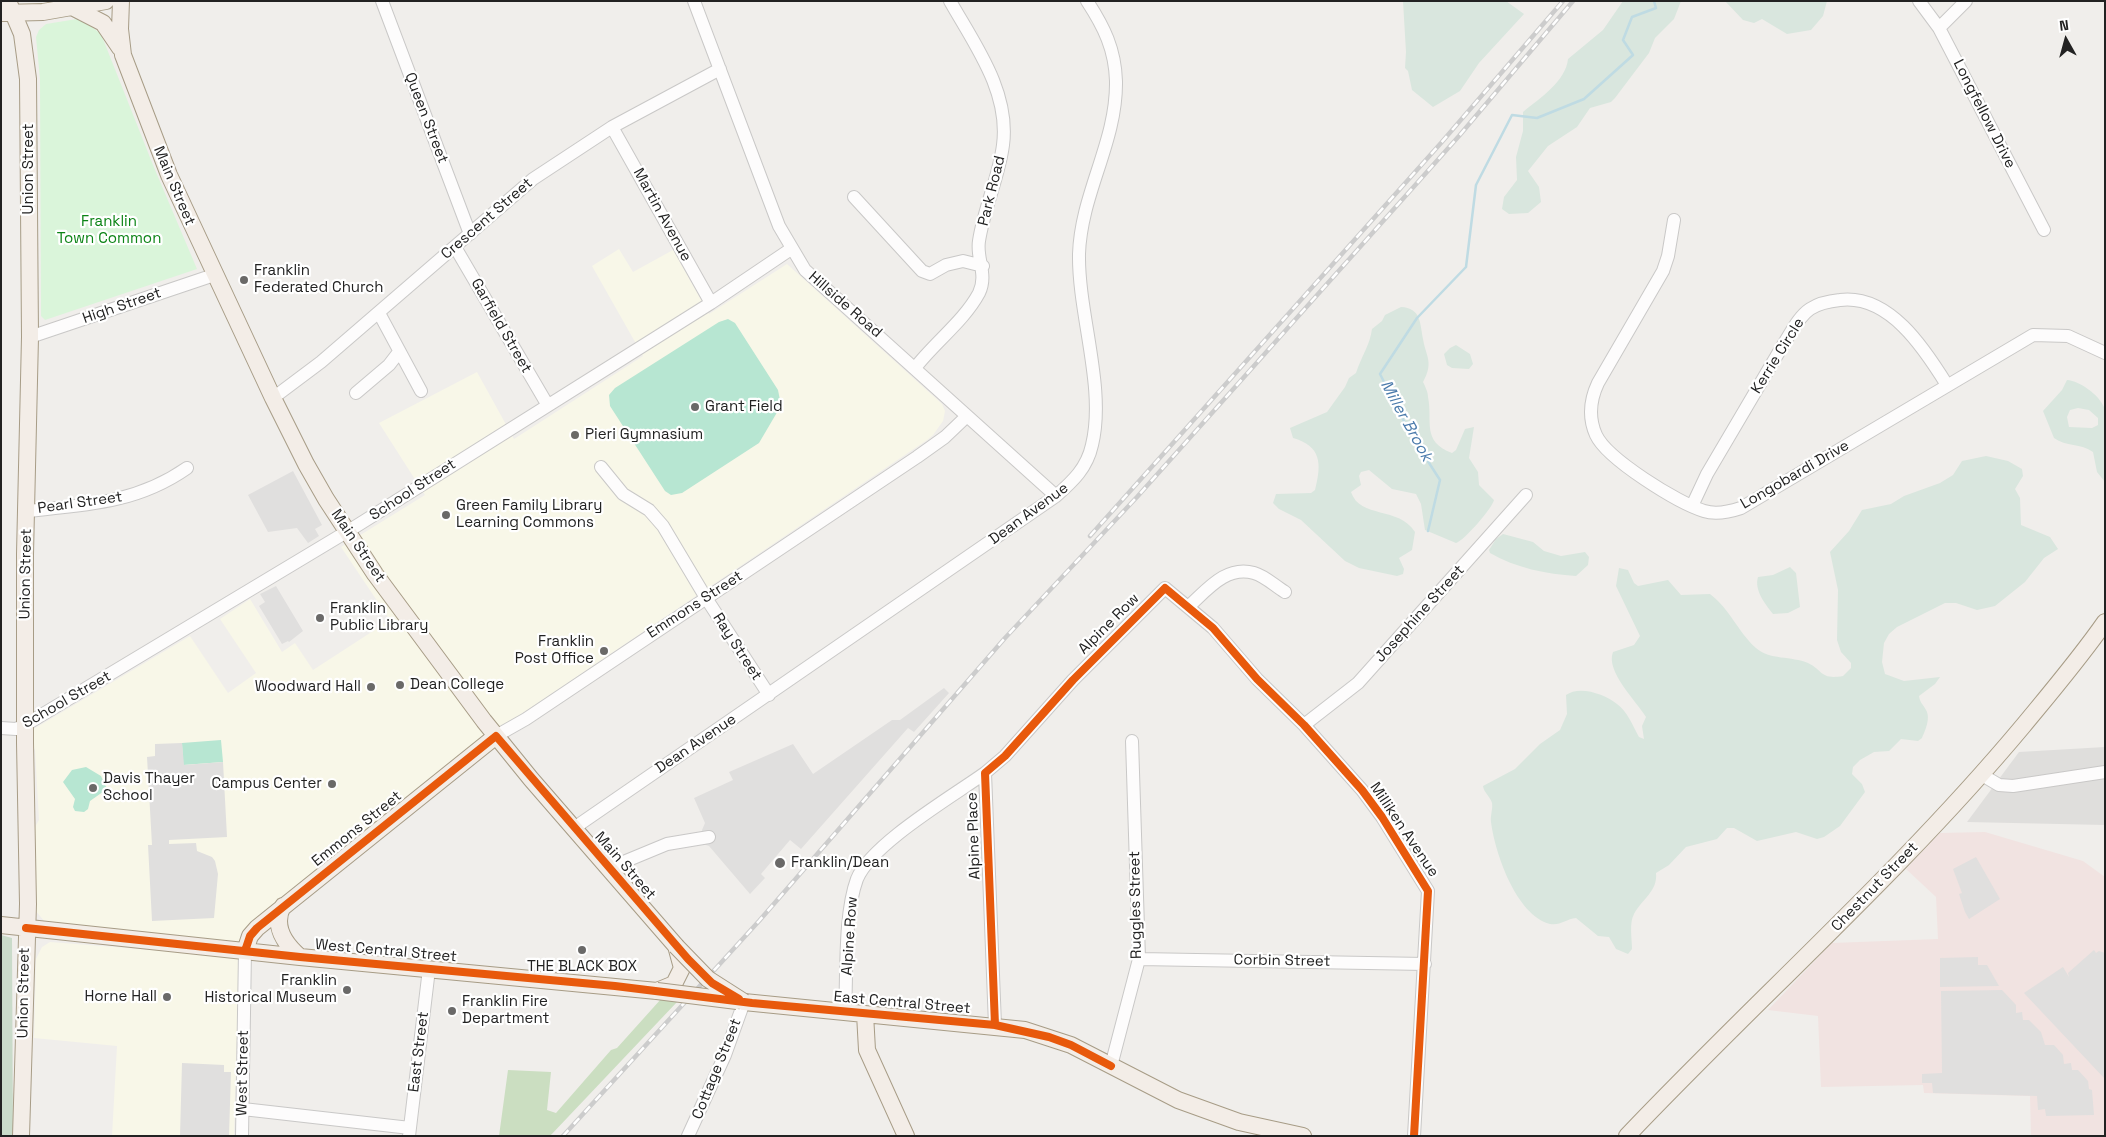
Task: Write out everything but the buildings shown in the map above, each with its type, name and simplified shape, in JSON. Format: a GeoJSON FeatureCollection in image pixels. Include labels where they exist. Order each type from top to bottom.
{"type":"FeatureCollection","features":[{"type":"Feature","properties":{"kind":"main road"},"geometry":{"type":"LineString","coordinates":[[8,9],[43,12],[106,1]]}},
{"type":"Feature","properties":{"kind":"main road","name":"Main Street"},"geometry":{"type":"LineString","coordinates":[[121,1],[121,50],[169,175],[273,398],[306,464],[347,532],[496,736],[676,946],[708,980],[744,1002]]}},
{"type":"Feature","properties":{"kind":"main road"},"geometry":{"type":"LineString","coordinates":[[72,7],[103,23],[121,50]]}},
{"type":"Feature","properties":{"kind":"main road","name":"Union Street"},"geometry":{"type":"LineString","coordinates":[[8,9],[22,34],[28,79],[30,337],[25,725],[28,904],[22,1136]]}},
{"type":"Feature","properties":{"kind":"main road","name":"Chestnut Street"},"geometry":{"type":"LineString","coordinates":[[1634,1132],[1884,879],[1982,775],[2057,685],[2105,622]]}},
{"type":"Feature","properties":{"kind":"main road","name":"Emmons Street"},"geometry":{"type":"LineString","coordinates":[[245,951],[252,932],[496,736]]}},
{"type":"Feature","properties":{"kind":"main road"},"geometry":{"type":"LineString","coordinates":[[283,906],[279,915],[279,930],[288,945],[300,957]]}},
{"type":"Feature","properties":{"kind":"main road","name":"West Central Street"},"geometry":{"type":"LineString","coordinates":[[1,925],[300,957],[657,991],[744,1002]]}},
{"type":"Feature","properties":{"kind":"main road"},"geometry":{"type":"LineString","coordinates":[[657,991],[674,984],[682,972],[682,962],[676,946]]}},
{"type":"Feature","properties":{"kind":"main road","name":"East Central Street"},"geometry":{"type":"LineString","coordinates":[[744,1002],[994,1025],[1050,1036],[1178,1100],[1239,1122],[1303,1136]]}},
{"type":"Feature","properties":{"kind":"main road"},"geometry":{"type":"LineString","coordinates":[[865,1014],[867,1050],[906,1136]]}},
{"type":"Feature","properties":{"kind":"street","name":"Queen Street"},"geometry":{"type":"LineString","coordinates":[[382,1],[470,234]]}},
{"type":"Feature","properties":{"kind":"street","name":"Hillside Road"},"geometry":{"type":"LineString","coordinates":[[694,1],[779,226],[805,270],[1056,496]]}},
{"type":"Feature","properties":{"kind":"street","name":"Park Road"},"geometry":{"type":"LineString","coordinates":[[915,368],[976,299],[984,275],[979,242],[1003,146],[1004,122],[993,78],[950,1]]}},
{"type":"Feature","properties":{"kind":"street","name":"Dean Avenue"},"geometry":{"type":"LineString","coordinates":[[574,828],[1056,496],[1080,475],[1093,445],[1096,399],[1079,254],[1082,225],[1090,190],[1105,150],[1116,98],[1115,68],[1109,39],[1087,1]]}},
{"type":"Feature","properties":{"kind":"street","name":"Longfellow Drive"},"geometry":{"type":"LineString","coordinates":[[1919,1],[1939,28],[2044,230]]}},
{"type":"Feature","properties":{"kind":"street"},"geometry":{"type":"LineString","coordinates":[[1939,28],[1966,1]]}},
{"type":"Feature","properties":{"kind":"street","name":"Crescent Street"},"geometry":{"type":"LineString","coordinates":[[273,398],[321,362],[533,179],[612,127],[720,69]]}},
{"type":"Feature","properties":{"kind":"street","name":"Martin Avenue"},"geometry":{"type":"LineString","coordinates":[[612,127],[711,302]]}},
{"type":"Feature","properties":{"kind":"street"},"geometry":{"type":"LineString","coordinates":[[854,197],[922,271],[930,274],[946,265],[963,261],[983,266]]}},
{"type":"Feature","properties":{"kind":"street","name":"Longobardi Drive"},"geometry":{"type":"LineString","coordinates":[[1674,220],[1668,256],[1663,271],[1600,378],[1591,398],[1591,414],[1595,433],[1607,450],[1630,469],[1692,506],[1715,513],[1741,508],[2033,336],[2068,336],[2105,353]]}},
{"type":"Feature","properties":{"kind":"street","name":"Garfield Street"},"geometry":{"type":"LineString","coordinates":[[455,247],[547,404]]}},
{"type":"Feature","properties":{"kind":"street","name":"School Street"},"geometry":{"type":"LineString","coordinates":[[1,728],[16,729],[25,725],[347,532],[711,302],[791,249]]}},
{"type":"Feature","properties":{"kind":"street","name":"High Street"},"geometry":{"type":"LineString","coordinates":[[30,337],[214,275]]}},
{"type":"Feature","properties":{"kind":"street","name":"Kerrie Circle"},"geometry":{"type":"LineString","coordinates":[[1692,506],[1715,460],[1783,345],[1794,327],[1811,308],[1832,301],[1852,299],[1864,300],[1882,309],[1908,331],[1947,386]]}},
{"type":"Feature","properties":{"kind":"street"},"geometry":{"type":"LineString","coordinates":[[379,313],[421,391]]}},
{"type":"Feature","properties":{"kind":"street"},"geometry":{"type":"LineString","coordinates":[[356,393],[389,365],[399,352]]}},
{"type":"Feature","properties":{"kind":"street","name":"Emmons Street"},"geometry":{"type":"LineString","coordinates":[[496,736],[917,457],[945,437],[967,416]]}},
{"type":"Feature","properties":{"kind":"street","name":"Ray Street"},"geometry":{"type":"LineString","coordinates":[[601,467],[622,494],[649,510],[663,526],[706,598],[769,695]]}},
{"type":"Feature","properties":{"kind":"street","name":"Pearl Street"},"geometry":{"type":"LineString","coordinates":[[27,511],[98,503],[131,496],[156,487],[187,468]]}},
{"type":"Feature","properties":{"kind":"street","name":"Josephine Street"},"geometry":{"type":"LineString","coordinates":[[1304,725],[1358,683],[1526,495]]}},
{"type":"Feature","properties":{"kind":"street"},"geometry":{"type":"LineString","coordinates":[[1188,608],[1222,577],[1239,570],[1256,573],[1285,592]]}},
{"type":"Feature","properties":{"kind":"street","name":"Milliken Avenue"},"geometry":{"type":"LineString","coordinates":[[1164,588],[1213,628],[1257,679],[1304,725],[1382,817],[1428,891],[1414,1136]]}},
{"type":"Feature","properties":{"kind":"street","name":"Alpine Row"},"geometry":{"type":"LineString","coordinates":[[1073,680],[1164,588]]}},
{"type":"Feature","properties":{"kind":"street","name":"Alpine Place"},"geometry":{"type":"LineString","coordinates":[[994,1025],[985,773],[1006,756],[1073,680]]}},
{"type":"Feature","properties":{"kind":"street","name":"Ruggles Street"},"geometry":{"type":"LineString","coordinates":[[1111,1066],[1139,958],[1132,740]]}},
{"type":"Feature","properties":{"kind":"street"},"geometry":{"type":"LineString","coordinates":[[1982,775],[1999,785],[2013,786],[2105,772]]}},
{"type":"Feature","properties":{"kind":"street","name":"Alpine Row"},"geometry":{"type":"LineString","coordinates":[[846,1012],[849,924],[854,888],[858,876],[877,853],[904,830],[985,773]]}},
{"type":"Feature","properties":{"kind":"street"},"geometry":{"type":"LineString","coordinates":[[609,868],[667,844],[709,837]]}},
{"type":"Feature","properties":{"kind":"street","name":"West Street"},"geometry":{"type":"LineString","coordinates":[[242,1136],[245,951]]}},
{"type":"Feature","properties":{"kind":"street","name":"Corbin Street"},"geometry":{"type":"LineString","coordinates":[[1139,958],[1425,964]]}},
{"type":"Feature","properties":{"kind":"street","name":"East Street"},"geometry":{"type":"LineString","coordinates":[[410,1132],[429,969]]}},
{"type":"Feature","properties":{"kind":"street","name":"Cottage Street"},"geometry":{"type":"LineString","coordinates":[[688,1136],[705,1103],[728,1048],[744,1002]]}},
{"type":"Feature","properties":{"kind":"street"},"geometry":{"type":"LineString","coordinates":[[243,1109],[410,1132]]}},
{"type":"Feature","properties":{"kind":"shaded area"},"geometry":{"type":"Polygon","coordinates":[[[1403,1],[1506,1],[1524,14],[1479,63],[1460,91],[1433,107],[1412,90],[1408,71],[1405,68],[1403,1]]]}},
{"type":"Feature","properties":{"kind":"shaded area"},"geometry":{"type":"Polygon","coordinates":[[[1623,1],[1681,1],[1674,19],[1655,38],[1649,53],[1615,98],[1611,102],[1590,108],[1577,127],[1548,146],[1528,171],[1539,187],[1541,202],[1528,213],[1509,214],[1502,209],[1504,197],[1517,180],[1516,157],[1523,131],[1523,112],[1551,89],[1563,75],[1568,59],[1603,30],[1623,1]]]}},
{"type":"Feature","properties":{"kind":"shaded area"},"geometry":{"type":"Polygon","coordinates":[[[1725,1],[1827,1],[1823,16],[1811,30],[1787,34],[1762,19],[1754,23],[1743,20],[1725,1]]]}},
{"type":"Feature","properties":{"kind":"shaded area","name":"Dean College"},"geometry":{"type":"Polygon","coordinates":[[[619,249],[633,272],[673,250],[709,314],[787,264],[942,404],[945,411],[943,421],[927,440],[477,744],[240,934],[234,1136],[112,1136],[117,1046],[34,1038],[36,959],[42,947],[50,942],[153,950],[153,934],[45,922],[35,910],[35,827],[39,820],[32,730],[190,636],[228,693],[256,673],[220,619],[250,599],[282,652],[295,643],[313,670],[390,620],[341,547],[425,495],[379,423],[477,372],[514,439],[643,356],[592,266],[619,249]]]}},
{"type":"Feature","properties":{"kind":"shaded area"},"geometry":{"type":"Polygon","coordinates":[[[1401,307],[1408,308],[1416,313],[1420,322],[1429,364],[1423,382],[1428,395],[1432,437],[1442,448],[1452,453],[1456,450],[1465,429],[1474,427],[1469,458],[1478,472],[1479,485],[1494,500],[1478,523],[1456,543],[1425,530],[1421,504],[1416,494],[1392,489],[1369,470],[1361,472],[1359,476],[1361,485],[1351,492],[1356,500],[1371,510],[1400,519],[1415,532],[1412,550],[1399,558],[1404,569],[1403,574],[1397,576],[1359,568],[1345,561],[1301,520],[1279,509],[1273,503],[1276,494],[1311,493],[1315,490],[1318,472],[1317,457],[1309,446],[1293,438],[1290,428],[1327,412],[1345,387],[1349,378],[1356,373],[1372,329],[1382,321],[1385,315],[1401,307]]]}},
{"type":"Feature","properties":{"kind":"shaded area"},"geometry":{"type":"Polygon","coordinates":[[[1456,345],[1470,354],[1473,364],[1469,369],[1452,368],[1447,365],[1444,354],[1456,345]]]}},
{"type":"Feature","properties":{"kind":"shaded area"},"geometry":{"type":"Polygon","coordinates":[[[2067,380],[2072,381],[2094,393],[2102,402],[2105,412],[2105,482],[2097,472],[2093,452],[2084,447],[2063,443],[2054,438],[2043,411],[2062,390],[2067,380]],[[2078,408],[2070,410],[2067,417],[2069,427],[2092,428],[2098,425],[2098,418],[2089,410],[2078,408]]]}},
{"type":"Feature","properties":{"kind":"shaded area"},"geometry":{"type":"Polygon","coordinates":[[[1986,456],[2008,461],[2022,469],[2023,476],[2015,489],[2020,498],[2021,525],[2050,537],[2058,549],[2044,558],[2025,582],[1995,606],[1977,610],[1956,603],[1945,603],[1897,627],[1889,634],[1884,643],[1882,662],[1885,674],[1904,681],[1940,677],[1935,684],[1919,696],[1928,717],[1922,738],[1918,741],[1901,739],[1889,751],[1874,752],[1860,760],[1853,767],[1852,774],[1862,784],[1865,792],[1840,826],[1824,837],[1817,839],[1796,832],[1757,841],[1734,828],[1727,828],[1717,839],[1686,847],[1669,865],[1656,873],[1655,885],[1632,918],[1632,949],[1628,954],[1616,949],[1609,937],[1598,936],[1576,918],[1557,924],[1550,924],[1538,918],[1527,909],[1517,896],[1502,866],[1493,835],[1491,822],[1492,803],[1483,786],[1515,769],[1540,744],[1560,730],[1567,714],[1566,695],[1571,692],[1592,692],[1612,700],[1621,707],[1630,719],[1639,737],[1644,739],[1642,726],[1646,717],[1623,686],[1612,660],[1613,652],[1634,645],[1640,636],[1616,586],[1619,568],[1628,570],[1634,583],[1638,586],[1668,580],[1681,595],[1710,594],[1723,607],[1750,642],[1761,652],[1808,663],[1822,674],[1830,677],[1843,676],[1851,668],[1851,663],[1841,652],[1837,640],[1838,590],[1830,552],[1849,531],[1862,510],[1891,504],[1904,496],[1940,483],[1953,475],[1962,461],[1986,456]]]}},
{"type":"Feature","properties":{"kind":"shaded area"},"geometry":{"type":"Polygon","coordinates":[[[293,471],[322,525],[315,529],[319,536],[308,543],[297,528],[268,532],[248,495],[293,471]]]}},
{"type":"Feature","properties":{"kind":"shaded area"},"geometry":{"type":"Polygon","coordinates":[[[1503,534],[1533,542],[1544,551],[1561,556],[1585,552],[1589,557],[1588,565],[1576,576],[1542,572],[1510,563],[1490,553],[1489,550],[1496,539],[1503,534]]]}},
{"type":"Feature","properties":{"kind":"shaded area"},"geometry":{"type":"Polygon","coordinates":[[[1790,567],[1796,573],[1800,607],[1788,613],[1773,614],[1759,592],[1758,577],[1773,575],[1790,567]]]}},
{"type":"Feature","properties":{"kind":"shaded area"},"geometry":{"type":"Polygon","coordinates":[[[276,586],[303,631],[289,642],[282,644],[259,606],[265,602],[260,594],[276,586]]]}},
{"type":"Feature","properties":{"kind":"shaded area"},"geometry":{"type":"Polygon","coordinates":[[[944,688],[949,693],[914,732],[908,728],[801,849],[790,840],[761,874],[765,878],[750,894],[709,846],[703,844],[702,830],[705,823],[694,798],[733,780],[729,772],[793,744],[813,774],[892,720],[900,720],[944,688]]]}},
{"type":"Feature","properties":{"kind":"shaded area"},"geometry":{"type":"Polygon","coordinates":[[[182,743],[184,765],[223,762],[227,837],[169,840],[169,844],[196,843],[197,851],[212,857],[215,861],[218,874],[214,918],[152,921],[148,845],[152,845],[147,757],[155,756],[155,744],[182,743]]]}},
{"type":"Feature","properties":{"kind":"shaded area"},"geometry":{"type":"Polygon","coordinates":[[[2105,747],[2105,825],[1967,822],[2019,752],[2105,747]]]}},
{"type":"Feature","properties":{"kind":"shaded area"},"geometry":{"type":"Polygon","coordinates":[[[1985,832],[2083,861],[2105,877],[2105,1136],[2031,1136],[2030,1096],[1924,1093],[1923,1085],[1821,1087],[1818,1016],[1768,1010],[1832,943],[1938,939],[1936,897],[1906,869],[1940,833],[1985,832]]]}},
{"type":"Feature","properties":{"kind":"shaded area"},"geometry":{"type":"Polygon","coordinates":[[[1976,857],[2000,899],[1969,919],[1959,894],[1962,893],[1953,869],[1976,857]]]}},
{"type":"Feature","properties":{"kind":"shaded area"},"geometry":{"type":"Polygon","coordinates":[[[2094,950],[2096,953],[2099,951],[2105,953],[2105,1079],[2024,993],[2063,967],[2069,977],[2068,973],[2094,950]]]}},
{"type":"Feature","properties":{"kind":"shaded area"},"geometry":{"type":"Polygon","coordinates":[[[1978,957],[1978,965],[1987,965],[1999,986],[1940,987],[1940,958],[1978,957]]]}},
{"type":"Feature","properties":{"kind":"shaded area"},"geometry":{"type":"Polygon","coordinates":[[[2002,990],[2016,1005],[2016,1013],[2022,1012],[2023,1020],[2029,1020],[2041,1032],[2045,1045],[2054,1045],[2063,1055],[2064,1064],[2071,1063],[2072,1070],[2078,1070],[2088,1081],[2089,1089],[2092,1090],[2094,1115],[2046,1116],[2045,1109],[2038,1110],[2037,1096],[1933,1093],[1932,1083],[1922,1083],[1922,1074],[1942,1073],[1941,991],[2002,990]]]}},
{"type":"Feature","properties":{"kind":"shaded area"},"geometry":{"type":"Polygon","coordinates":[[[182,1063],[224,1065],[224,1072],[231,1072],[229,1136],[180,1136],[182,1063]]]}},
{"type":"Feature","properties":{"kind":"green space","name":"Franklin Town Common"},"geometry":{"type":"Polygon","coordinates":[[[77,19],[84,21],[101,34],[197,269],[45,320],[41,316],[40,79],[36,37],[39,30],[46,24],[77,19]]]}},
{"type":"Feature","properties":{"kind":"green space","name":"Grant Field"},"geometry":{"type":"Polygon","coordinates":[[[728,319],[735,323],[778,390],[779,409],[759,443],[682,493],[671,495],[665,491],[610,406],[609,395],[615,388],[719,322],[728,319]]]}},
{"type":"Feature","properties":{"kind":"green space"},"geometry":{"type":"Polygon","coordinates":[[[221,740],[223,762],[183,765],[182,743],[221,740]]]}},
{"type":"Feature","properties":{"kind":"green space"},"geometry":{"type":"Polygon","coordinates":[[[86,767],[101,776],[107,789],[90,801],[88,809],[84,812],[75,811],[73,807],[75,799],[63,782],[72,770],[86,767]]]}},
{"type":"Feature","properties":{"kind":"green space"},"geometry":{"type":"Polygon","coordinates":[[[1,935],[12,938],[13,1136],[1,1136],[1,935]]]}},
{"type":"Feature","properties":{"kind":"green space"},"geometry":{"type":"Polygon","coordinates":[[[661,999],[677,1002],[550,1136],[499,1136],[508,1070],[551,1072],[547,1110],[556,1113],[611,1050],[617,1048],[661,999]]]}},
{"type":"Feature","properties":{"kind":"waterway","name":"Miller Brook"},"geometry":{"type":"LineString","coordinates":[[1428,531],[1440,480],[1411,435],[1380,374],[1417,318],[1466,267],[1476,185],[1512,115],[1537,118],[1584,99],[1633,55],[1623,40],[1632,17],[1656,8],[1654,1]]}},
{"type":"Feature","properties":{"kind":"railway"},"geometry":{"type":"LineString","coordinates":[[1090,536],[1441,143],[1563,1]]}},
{"type":"Feature","properties":{"kind":"railway"},"geometry":{"type":"LineString","coordinates":[[563,1136],[759,921],[1005,638],[1137,497],[1459,136],[1573,1]]}},
{"type":"Feature","properties":{"kind":"cycle path"},"geometry":{"type":"LineString","coordinates":[[995,1025],[985,773],[1005,756],[1073,680],[1165,588],[1213,628],[1257,679],[1304,725],[1362,790],[1382,817],[1428,891],[1414,1136]]}},
{"type":"Feature","properties":{"kind":"cycle path"},"geometry":{"type":"LineString","coordinates":[[245,951],[250,936],[257,928],[496,736],[688,959],[712,983],[739,999]]}},
{"type":"Feature","properties":{"kind":"cycle path"},"geometry":{"type":"LineString","coordinates":[[26,928],[300,957],[615,986],[752,1003],[995,1025],[1049,1037],[1071,1045],[1111,1066]]}},
{"type":"Feature","properties":{"kind":"place","name":"Franklin Federated Church"},"geometry":{"type":"Point","coordinates":[244,280]}},
{"type":"Feature","properties":{"kind":"place","name":"Grant Field"},"geometry":{"type":"Point","coordinates":[695,407]}},
{"type":"Feature","properties":{"kind":"place","name":"Pieri Gymnasium"},"geometry":{"type":"Point","coordinates":[575,435]}},
{"type":"Feature","properties":{"kind":"place","name":"Green Family Library Learning Commons"},"geometry":{"type":"Point","coordinates":[446,515]}},
{"type":"Feature","properties":{"kind":"place","name":"Franklin Public Library"},"geometry":{"type":"Point","coordinates":[320,618]}},
{"type":"Feature","properties":{"kind":"place","name":"Franklin Post Office"},"geometry":{"type":"Point","coordinates":[604,651]}},
{"type":"Feature","properties":{"kind":"place","name":"Dean College"},"geometry":{"type":"Point","coordinates":[400,685]}},
{"type":"Feature","properties":{"kind":"place","name":"Woodward Hall"},"geometry":{"type":"Point","coordinates":[371,687]}},
{"type":"Feature","properties":{"kind":"place","name":"Campus Center"},"geometry":{"type":"Point","coordinates":[332,784]}},
{"type":"Feature","properties":{"kind":"place","name":"Davis Thayer School"},"geometry":{"type":"Point","coordinates":[93,788]}},
{"type":"Feature","properties":{"kind":"place","name":"Franklin/Dean"},"geometry":{"type":"Point","coordinates":[780,863]}},
{"type":"Feature","properties":{"kind":"place","name":"THE BLACK BOX"},"geometry":{"type":"Point","coordinates":[582,950]}},
{"type":"Feature","properties":{"kind":"place","name":"Franklin Historical Museum"},"geometry":{"type":"Point","coordinates":[347,990]}},
{"type":"Feature","properties":{"kind":"place","name":"Horne Hall"},"geometry":{"type":"Point","coordinates":[167,997]}},
{"type":"Feature","properties":{"kind":"place","name":"Franklin Fire Department"},"geometry":{"type":"Point","coordinates":[452,1011]}}]}
